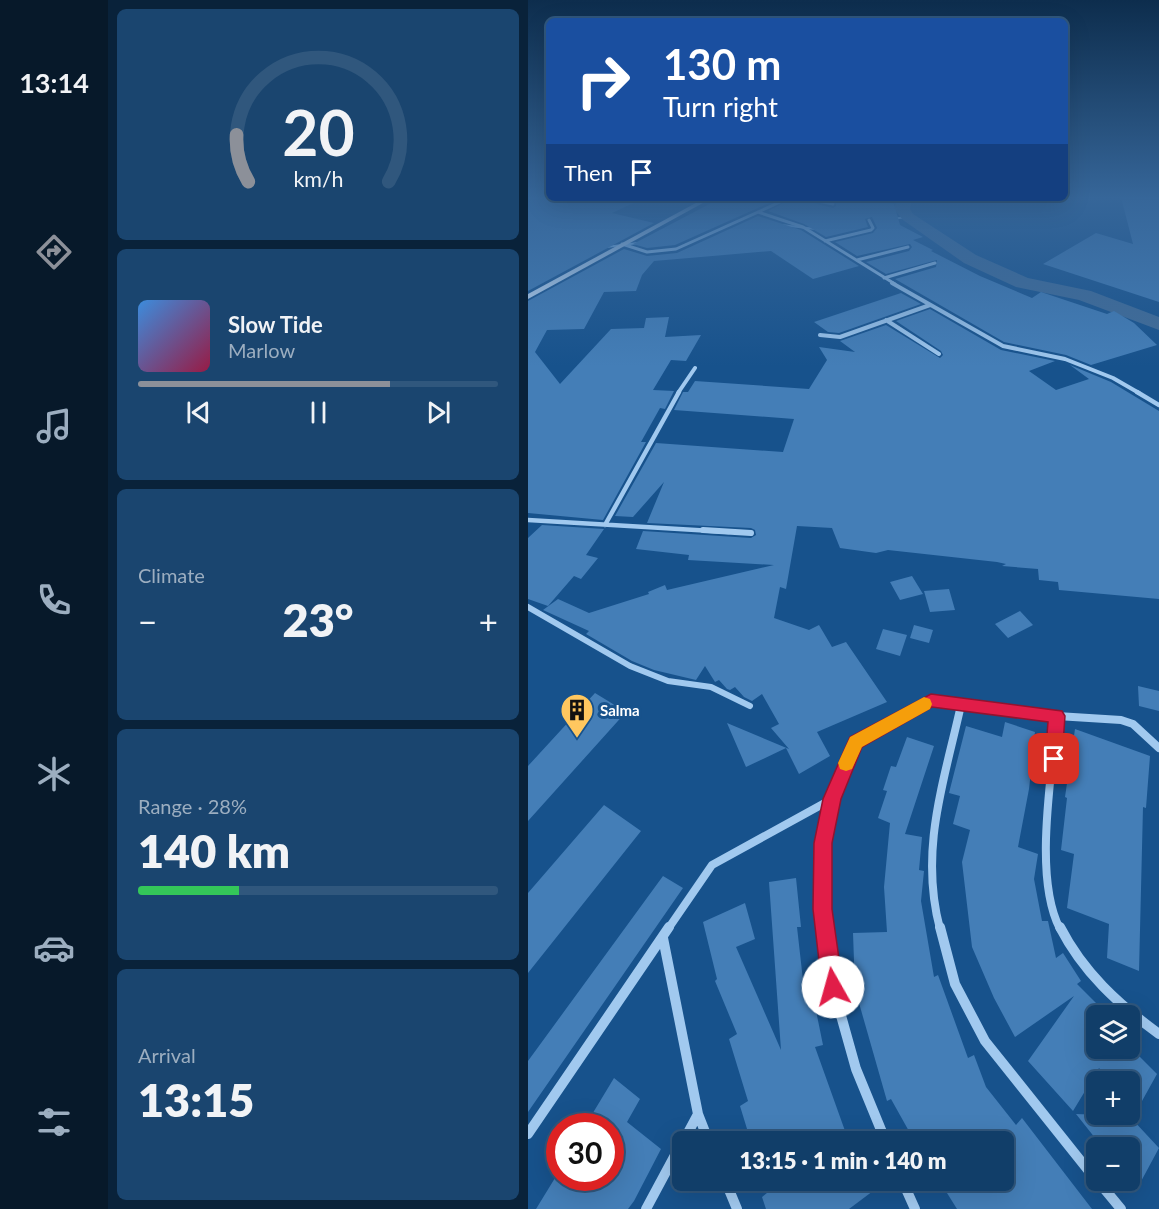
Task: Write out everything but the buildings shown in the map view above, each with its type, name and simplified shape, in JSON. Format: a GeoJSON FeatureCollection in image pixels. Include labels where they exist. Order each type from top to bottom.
{"type":"FeatureCollection","features":[{"type":"Feature","properties":{"kind":"main road"},"geometry":{"type":"LineString","coordinates":[[528,297],[605,253]]}},
{"type":"Feature","properties":{"kind":"street"},"geometry":{"type":"LineString","coordinates":[[846,253],[884,278],[1003,346],[1065,358],[1113,378],[1159,405]]}},
{"type":"Feature","properties":{"kind":"street"},"geometry":{"type":"LineString","coordinates":[[857,260],[883,253]]}},
{"type":"Feature","properties":{"kind":"street"},"geometry":{"type":"LineString","coordinates":[[884,278],[935,262]]}},
{"type":"Feature","properties":{"kind":"street"},"geometry":{"type":"LineString","coordinates":[[820,335],[840,337],[930,305]]}},
{"type":"Feature","properties":{"kind":"street"},"geometry":{"type":"LineString","coordinates":[[886,320],[939,354]]}},
{"type":"Feature","properties":{"kind":"street"},"geometry":{"type":"LineString","coordinates":[[605,525],[668,409],[695,368]]}},
{"type":"Feature","properties":{"kind":"street"},"geometry":{"type":"LineString","coordinates":[[528,520],[752,533]]}},
{"type":"Feature","properties":{"kind":"street"},"geometry":{"type":"LineString","coordinates":[[528,608],[630,666],[668,681],[711,687],[750,706]]}},
{"type":"Feature","properties":{"kind":"street"},"geometry":{"type":"LineString","coordinates":[[881,1131],[856,1069],[833,987],[823,909],[823,843],[832,799],[856,742],[931,700],[1057,716],[1121,720],[1133,724],[1159,748]]}},
{"type":"Feature","properties":{"kind":"street"},"geometry":{"type":"LineString","coordinates":[[962,703],[932,836],[930,869],[934,906],[955,984],[985,1041],[1086,1166]]}},
{"type":"Feature","properties":{"kind":"street"},"geometry":{"type":"LineString","coordinates":[[1057,716],[1045,865],[1050,902],[1061,929],[1095,982],[1124,1010],[1159,1034]]}},
{"type":"Feature","properties":{"kind":"street"},"geometry":{"type":"LineString","coordinates":[[528,1134],[712,865],[832,799]]}},
{"type":"Feature","properties":{"kind":"street"},"geometry":{"type":"LineString","coordinates":[[663,938],[698,1114],[705,1131]]}},
{"type":"Feature","properties":{"kind":"street"},"geometry":{"type":"LineString","coordinates":[[689,1131],[698,1114]]}},
{"type":"Feature","properties":{"kind":"street"},"geometry":{"type":"LineString","coordinates":[[646,1209],[672,1162]]}},
{"type":"Feature","properties":{"kind":"street"},"geometry":{"type":"LineString","coordinates":[[730,1191],[737,1209]]}},
{"type":"Feature","properties":{"kind":"street"},"geometry":{"type":"LineString","coordinates":[[907,1191],[915,1209]]}},
{"type":"Feature","properties":{"kind":"street"},"geometry":{"type":"LineString","coordinates":[[1106,1191],[1121,1209]]}},
{"type":"Feature","properties":{"kind":"waterway"},"geometry":{"type":"LineString","coordinates":[[962,253],[1023,283],[1084,295],[1159,324]]}},
{"type":"Feature","properties":{"kind":"slow traffic"},"geometry":{"type":"LineString","coordinates":[[846,763],[856,742],[924,704]]}},
{"type":"Feature","properties":{"kind":"place","name":"Salma"},"geometry":{"type":"Point","coordinates":[577,739]}},
{"type":"Feature","properties":{"kind":"route"},"geometry":{"type":"LineString","coordinates":[[833,987],[823,909],[823,843],[832,799],[856,742],[931,700],[1057,716],[1054,759]]}}]}
